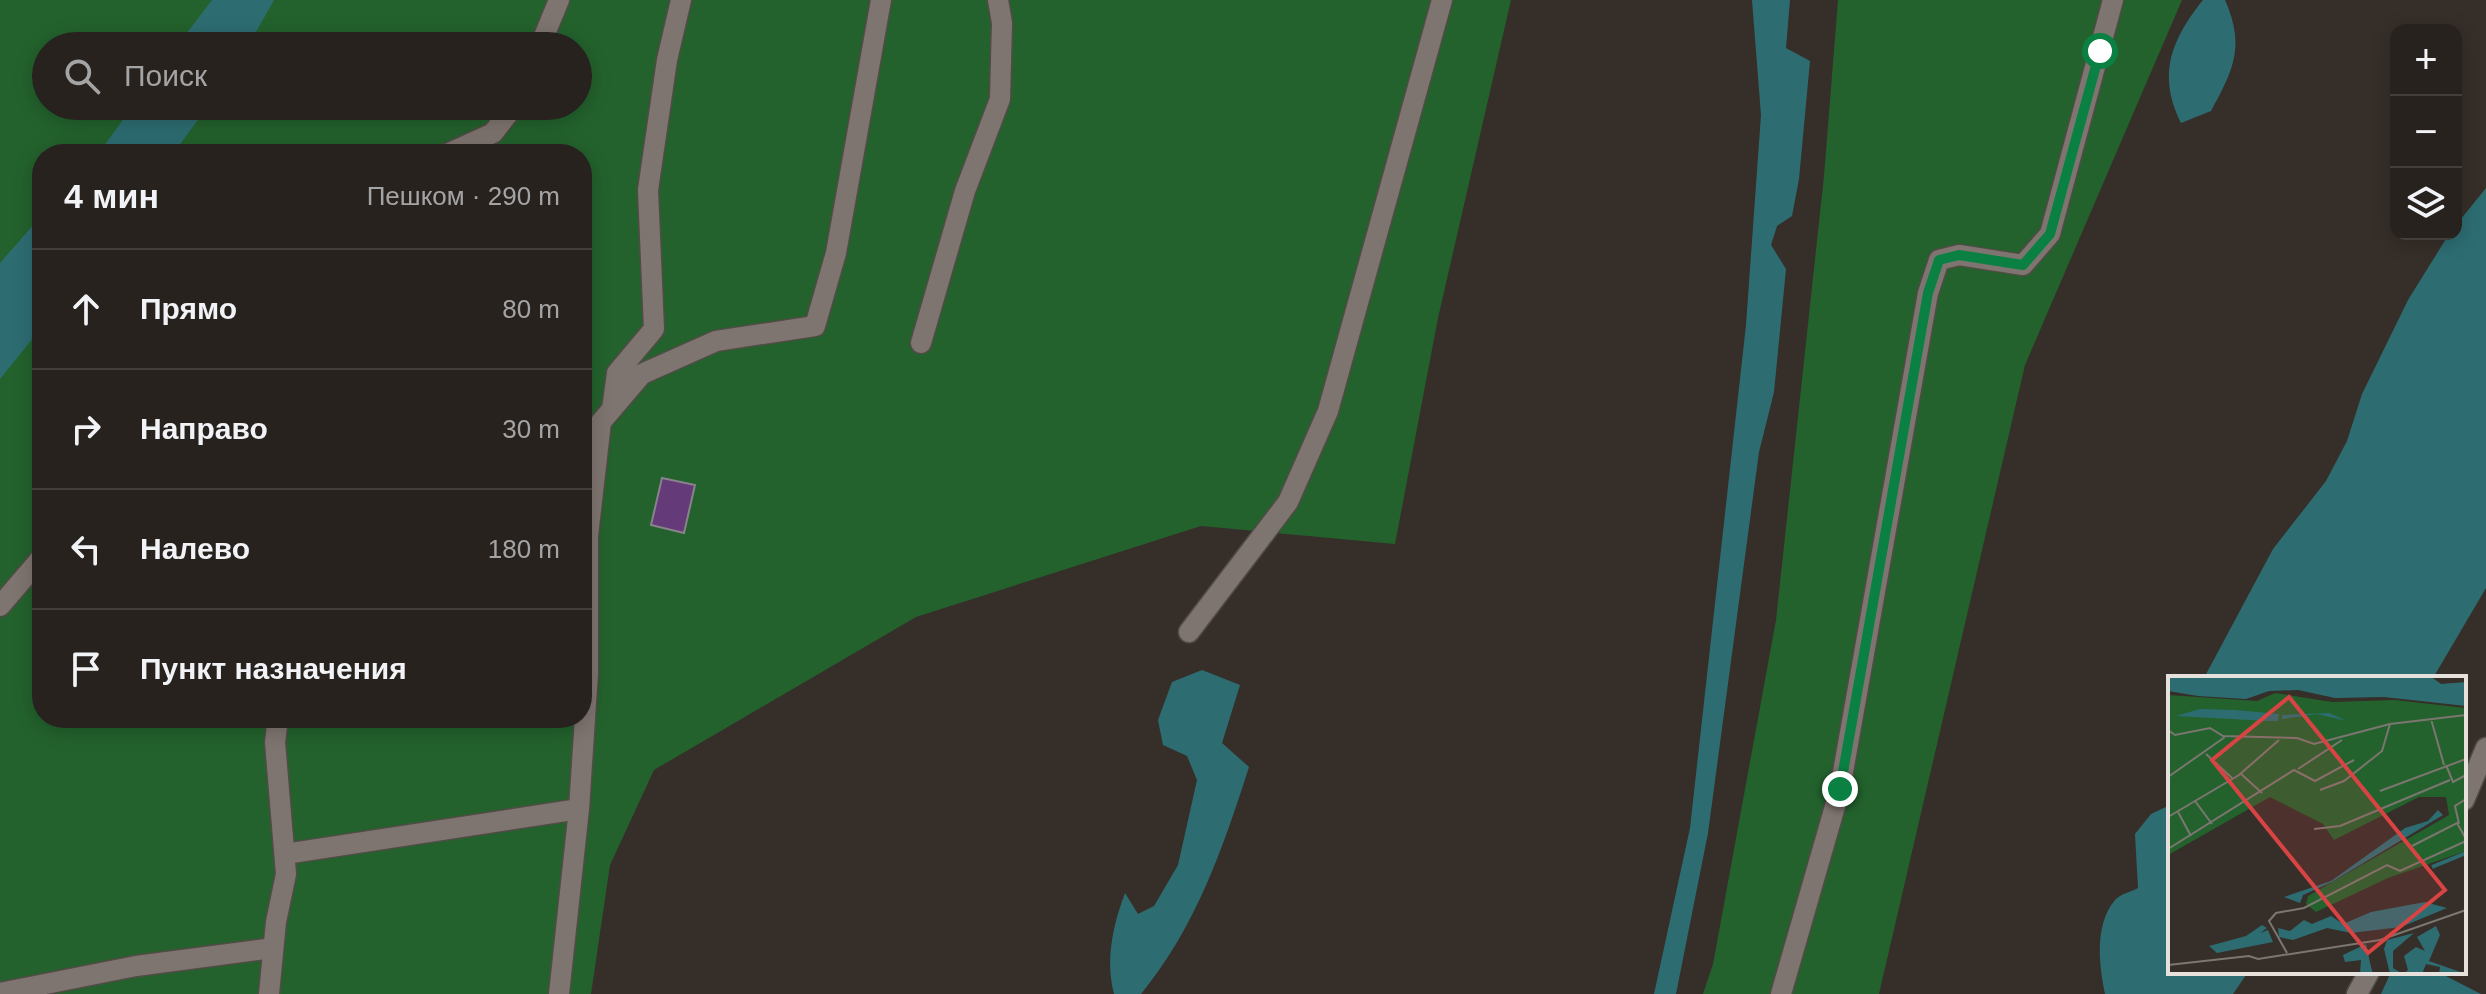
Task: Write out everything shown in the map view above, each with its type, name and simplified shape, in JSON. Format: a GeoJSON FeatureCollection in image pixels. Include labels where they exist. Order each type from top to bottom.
{"type":"FeatureCollection","features":[{"type":"Feature","properties":{"kind":"street"},"geometry":{"type":"LineString","coordinates":[[546,32],[559,0]]}},
{"type":"Feature","properties":{"kind":"street"},"geometry":{"type":"LineString","coordinates":[[612,409],[617,373],[654,329],[648,190],[667,60],[681,0]]}},
{"type":"Feature","properties":{"kind":"street"},"geometry":{"type":"LineString","coordinates":[[592,501],[601,422],[642,374],[716,341],[815,326],[836,253],[881,0]]}},
{"type":"Feature","properties":{"kind":"street"},"geometry":{"type":"LineString","coordinates":[[921,343],[965,191],[1000,99],[1002,23],[998,0]]}},
{"type":"Feature","properties":{"kind":"street"},"geometry":{"type":"LineString","coordinates":[[1189,632],[1288,502],[1328,411],[1442,0]]}},
{"type":"Feature","properties":{"kind":"street"},"geometry":{"type":"LineString","coordinates":[[1781,994],[1840,789],[1928,293],[1939,260],[1959,255],[2023,265],[2050,234],[2113,0]]}},
{"type":"Feature","properties":{"kind":"street"},"geometry":{"type":"LineString","coordinates":[[469,144],[493,133],[503,120]]}},
{"type":"Feature","properties":{"kind":"street"},"geometry":{"type":"LineString","coordinates":[[0,606],[32,569]]}},
{"type":"Feature","properties":{"kind":"street"},"geometry":{"type":"LineString","coordinates":[[269,994],[273,948],[286,874],[275,742],[277,728]]}},
{"type":"Feature","properties":{"kind":"street"},"geometry":{"type":"LineString","coordinates":[[559,994],[584,728]]}},
{"type":"Feature","properties":{"kind":"street"},"geometry":{"type":"LineString","coordinates":[[2466,795],[2486,748]]}},
{"type":"Feature","properties":{"kind":"street"},"geometry":{"type":"LineString","coordinates":[[285,854],[579,809]]}},
{"type":"Feature","properties":{"kind":"street"},"geometry":{"type":"LineString","coordinates":[[0,993],[136,966],[273,948]]}},
{"type":"Feature","properties":{"kind":"street"},"geometry":{"type":"LineString","coordinates":[[2357,994],[2368,974]]}},
{"type":"Feature","properties":{"kind":"green space"},"geometry":{"type":"Polygon","coordinates":[[[0,0],[1511,0],[1438,318],[1395,544],[1201,526],[916,617],[654,770],[610,865],[591,994],[0,994],[0,0]]]}},
{"type":"Feature","properties":{"kind":"green space"},"geometry":{"type":"Polygon","coordinates":[[[1838,0],[2182,0],[2025,365],[1879,994],[1703,994],[1713,964],[1776,620],[1824,176],[1838,0]]]}},
{"type":"Feature","properties":{"kind":"water"},"geometry":{"type":"Polygon","coordinates":[[[212,0],[274,0],[256,32],[188,32],[212,0]]]}},
{"type":"Feature","properties":{"kind":"water"},"geometry":{"type":"Polygon","coordinates":[[[1752,0],[1790,0],[1786,48],[1810,61],[1799,179],[1792,216],[1777,226],[1771,245],[1786,269],[1774,392],[1759,452],[1708,833],[1676,994],[1654,994],[1690,828],[1746,325],[1761,115],[1752,0]]]}},
{"type":"Feature","properties":{"kind":"water"},"geometry":{"type":"Polygon","coordinates":[[[2203,0],[2225,0],[2234,31],[2234,57],[2226,82],[2211,111],[2181,123],[2170,89],[2171,58],[2183,29],[2203,0]]]}},
{"type":"Feature","properties":{"kind":"water"},"geometry":{"type":"Polygon","coordinates":[[[123,120],[198,120],[180,144],[105,144],[123,120]]]}},
{"type":"Feature","properties":{"kind":"water"},"geometry":{"type":"Polygon","coordinates":[[[2486,188],[2486,588],[2434,676],[2205,676],[2273,549],[2326,481],[2347,441],[2362,394],[2408,300],[2445,240],[2462,240],[2462,218],[2486,188]]]}},
{"type":"Feature","properties":{"kind":"water"},"geometry":{"type":"Polygon","coordinates":[[[32,226],[32,339],[0,379],[0,263],[32,226]]]}},
{"type":"Feature","properties":{"kind":"water"},"geometry":{"type":"Polygon","coordinates":[[[1202,670],[1240,685],[1222,743],[1249,767],[1218,857],[1177,942],[1141,994],[1114,994],[1110,968],[1112,943],[1125,893],[1138,914],[1154,906],[1178,865],[1197,780],[1187,756],[1163,745],[1158,720],[1172,682],[1202,670]]]}},
{"type":"Feature","properties":{"kind":"water"},"geometry":{"type":"Polygon","coordinates":[[[2168,806],[2168,974],[2247,974],[2233,994],[2105,994],[2100,958],[2104,921],[2117,898],[2138,888],[2135,834],[2151,814],[2168,806]]]}},
{"type":"Feature","properties":{"kind":"water"},"geometry":{"type":"Polygon","coordinates":[[[2390,974],[2442,974],[2481,994],[2381,994],[2390,974]]]}},
{"type":"Feature","properties":{"kind":"building"},"geometry":{"type":"Polygon","coordinates":[[[662,478],[695,485],[684,533],[651,525],[662,478]]]}},
{"type":"Feature","properties":{"kind":"route"},"geometry":{"type":"LineString","coordinates":[[1840,789],[1928,293],[1939,260],[1959,255],[2023,265],[2050,234],[2100,51]]}}]}
